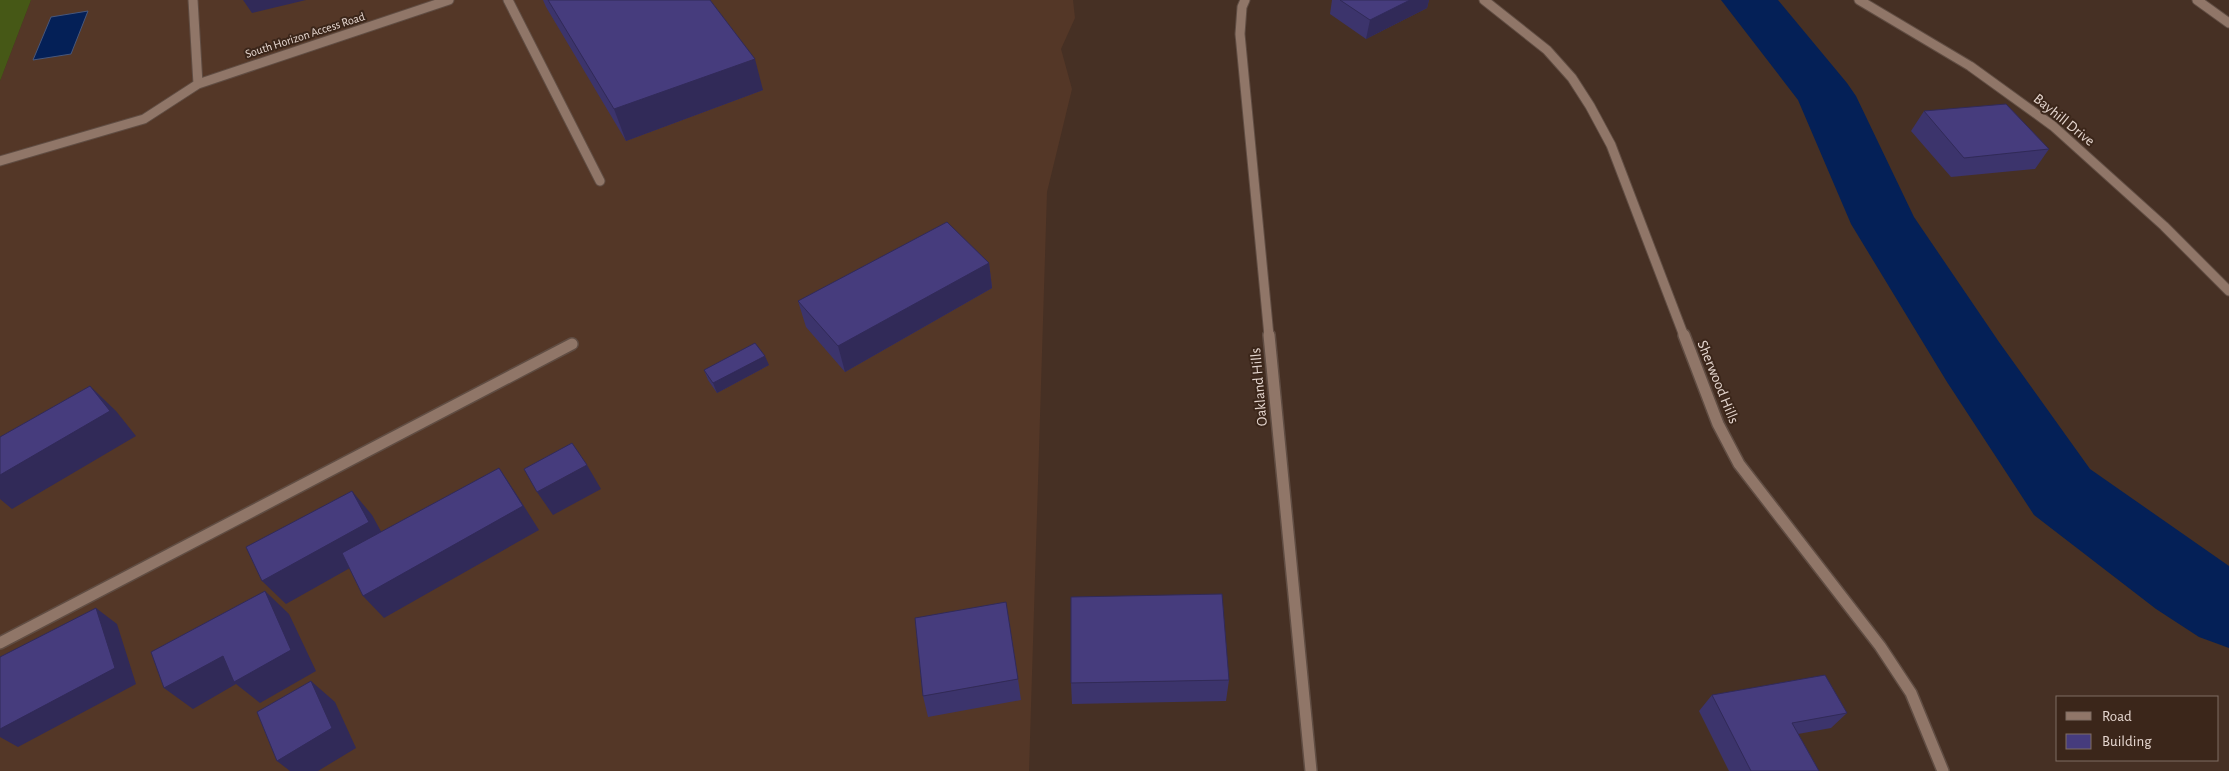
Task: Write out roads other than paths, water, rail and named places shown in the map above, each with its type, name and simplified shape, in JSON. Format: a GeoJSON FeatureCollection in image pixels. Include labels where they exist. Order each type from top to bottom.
{"type":"FeatureCollection","features":[{"type":"Feature","properties":{"kind":"street"},"geometry":{"type":"LineString","coordinates":[[193,0],[198,84]]}},
{"type":"Feature","properties":{"kind":"street","name":"South Horizon Access Road"},"geometry":{"type":"LineString","coordinates":[[0,161],[144,119],[198,84],[449,0]]}},
{"type":"Feature","properties":{"kind":"street"},"geometry":{"type":"LineString","coordinates":[[508,0],[600,180]]}},
{"type":"Feature","properties":{"kind":"street","name":"Oakland Hills"},"geometry":{"type":"LineString","coordinates":[[1245,0],[1242,7],[1240,34],[1311,771]]}},
{"type":"Feature","properties":{"kind":"street","name":"Sherwood Hills"},"geometry":{"type":"LineString","coordinates":[[1484,0],[1534,38],[1565,70],[1589,105],[1611,145],[1718,424],[1739,464],[1880,646],[1911,693],[1943,771]]}},
{"type":"Feature","properties":{"kind":"street","name":"Bayhill Drive"},"geometry":{"type":"LineString","coordinates":[[1859,0],[1970,66],[2053,126],[2164,226],[2229,291]]}},
{"type":"Feature","properties":{"kind":"street"},"geometry":{"type":"LineString","coordinates":[[2197,0],[2229,23]]}},
{"type":"Feature","properties":{"kind":"street"},"geometry":{"type":"LineString","coordinates":[[0,643],[572,344]]}},
{"type":"Feature","properties":{"kind":"water"},"geometry":{"type":"Polygon","coordinates":[[[88,11],[71,54],[33,60],[51,17],[88,11]]]}},
{"type":"Feature","properties":{"kind":"waterway"},"geometry":{"type":"LineString","coordinates":[[1749,0],[1826,96],[1884,224],[1973,362],[2062,492],[2185,583],[2229,610]]}}]}
